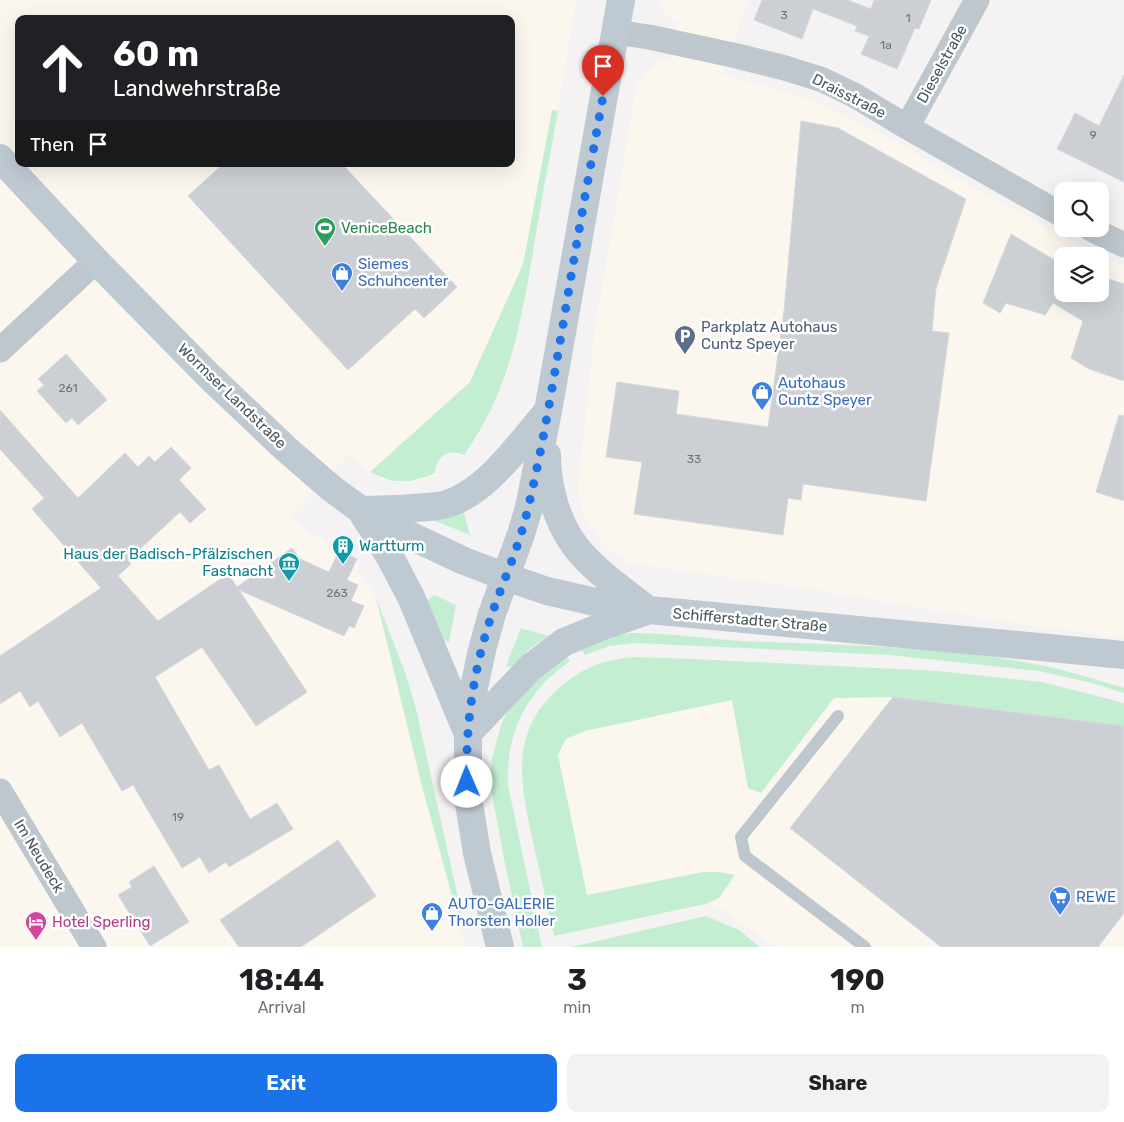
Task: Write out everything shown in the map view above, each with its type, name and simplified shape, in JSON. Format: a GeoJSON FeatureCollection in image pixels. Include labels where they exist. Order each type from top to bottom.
{"type":"FeatureCollection","features":[{"type":"Feature","properties":{"kind":"main road"},"geometry":{"type":"LineString","coordinates":[[500,947],[478,853],[468,798],[468,733],[472,697],[492,614],[522,534],[529,508],[621,0]]}},
{"type":"Feature","properties":{"kind":"main road","name":"Wormser Landstraße"},"geometry":{"type":"LineString","coordinates":[[0,158],[96,261],[240,405],[331,488],[361,510],[392,527],[464,561],[506,577]]}},
{"type":"Feature","properties":{"kind":"main road"},"geometry":{"type":"LineString","coordinates":[[361,510],[400,510],[446,504],[464,496],[480,486],[500,467],[548,411]]}},
{"type":"Feature","properties":{"kind":"main road"},"geometry":{"type":"LineString","coordinates":[[548,411],[547,464],[552,497],[571,540],[589,561],[649,610]]}},
{"type":"Feature","properties":{"kind":"main road"},"geometry":{"type":"LineString","coordinates":[[361,510],[412,597],[468,733]]}},
{"type":"Feature","properties":{"kind":"main road","name":"Schifferstadter Straße"},"geometry":{"type":"LineString","coordinates":[[506,577],[547,590],[604,604],[649,610],[1124,655]]}},
{"type":"Feature","properties":{"kind":"main road"},"geometry":{"type":"LineString","coordinates":[[468,733],[531,667],[564,642],[649,610]]}},
{"type":"Feature","properties":{"kind":"main road","name":"Schifferstadter Straße"},"geometry":{"type":"LineString","coordinates":[[998,644],[1124,669]]}},
{"type":"Feature","properties":{"kind":"street","name":"Dieselstraße"},"geometry":{"type":"LineString","coordinates":[[907,127],[977,0]]}},
{"type":"Feature","properties":{"kind":"street","name":"Draisstraße"},"geometry":{"type":"LineString","coordinates":[[615,32],[649,37],[729,54],[823,80],[854,95],[1054,210]]}},
{"type":"Feature","properties":{"kind":"street"},"geometry":{"type":"LineString","coordinates":[[1108,237],[1124,245]]}},
{"type":"Feature","properties":{"kind":"street"},"geometry":{"type":"LineString","coordinates":[[0,350],[96,261]]}},
{"type":"Feature","properties":{"kind":"street","name":"Im Neudeck"},"geometry":{"type":"LineString","coordinates":[[0,791],[94,947]]}},
{"type":"Feature","properties":{"kind":"lane"},"geometry":{"type":"LineString","coordinates":[[838,716],[741,837],[745,856],[865,947]]}},
{"type":"Feature","properties":{"kind":"shaded area"},"geometry":{"type":"Polygon","coordinates":[[[0,0],[576,0],[525,302],[504,381],[480,434],[464,455],[453,452],[447,453],[438,461],[435,473],[418,481],[401,483],[385,480],[370,472],[350,454],[290,515],[300,525],[322,540],[339,551],[357,559],[359,573],[376,598],[423,790],[465,947],[0,947],[0,0]]]}},
{"type":"Feature","properties":{"kind":"shaded area","name":"Autohaus Cuntz Speyer"},"geometry":{"type":"Polygon","coordinates":[[[656,0],[748,0],[722,74],[816,101],[900,144],[970,186],[1054,231],[1054,237],[1065,237],[1083,247],[1054,247],[1054,302],[1109,302],[1109,260],[1124,266],[1124,637],[1031,626],[797,587],[630,563],[615,555],[603,544],[584,516],[578,489],[595,329],[636,89],[644,73],[658,63],[671,60],[678,23],[668,17],[656,0]]]}},
{"type":"Feature","properties":{"kind":"shaded area"},"geometry":{"type":"Polygon","coordinates":[[[635,657],[939,671],[1042,682],[1124,703],[1124,947],[775,947],[726,911],[706,904],[554,936],[521,781],[523,749],[527,734],[536,715],[551,694],[569,679],[598,663],[635,657]]]}},
{"type":"Feature","properties":{"kind":"green space"},"geometry":{"type":"Polygon","coordinates":[[[552,110],[558,111],[524,302],[511,356],[493,406],[480,431],[464,455],[453,452],[444,455],[438,462],[435,473],[402,482],[387,479],[370,472],[470,382],[523,264],[552,110]]]}},
{"type":"Feature","properties":{"kind":"green space"},"geometry":{"type":"Polygon","coordinates":[[[463,510],[470,535],[428,518],[463,510]]]}},
{"type":"Feature","properties":{"kind":"green space"},"geometry":{"type":"Polygon","coordinates":[[[434,595],[456,605],[449,642],[440,639],[427,601],[434,595]]]}},
{"type":"Feature","properties":{"kind":"green space"},"geometry":{"type":"Polygon","coordinates":[[[376,598],[405,672],[416,709],[462,916],[458,917],[423,790],[376,598]]]}},
{"type":"Feature","properties":{"kind":"green space"},"geometry":{"type":"Polygon","coordinates":[[[521,628],[548,636],[528,650],[512,667],[506,666],[521,628]]]}},
{"type":"Feature","properties":{"kind":"green space"},"geometry":{"type":"Polygon","coordinates":[[[632,633],[963,653],[1053,668],[1124,688],[1124,693],[1092,683],[1039,671],[889,655],[635,643],[609,646],[585,655],[578,646],[614,635],[632,633]]]}},
{"type":"Feature","properties":{"kind":"green space"},"geometry":{"type":"Polygon","coordinates":[[[564,653],[570,661],[541,686],[522,715],[515,731],[508,766],[508,785],[542,947],[523,947],[491,788],[492,759],[501,725],[508,710],[564,653]]]}},
{"type":"Feature","properties":{"kind":"green space"},"geometry":{"type":"Polygon","coordinates":[[[635,657],[939,671],[1042,682],[1124,703],[1124,726],[893,697],[834,698],[761,793],[748,788],[732,700],[585,731],[566,739],[558,755],[587,895],[703,872],[735,875],[719,898],[706,904],[554,936],[525,803],[522,762],[525,743],[531,724],[542,706],[567,681],[585,670],[604,662],[635,657]]]}},
{"type":"Feature","properties":{"kind":"green space"},"geometry":{"type":"Polygon","coordinates":[[[706,916],[739,930],[760,947],[571,947],[706,916]]]}},
{"type":"Feature","properties":{"kind":"building"},"geometry":{"type":"Polygon","coordinates":[[[762,0],[848,0],[871,9],[874,0],[931,0],[919,29],[915,28],[897,69],[861,54],[869,36],[855,31],[857,26],[813,9],[802,39],[754,20],[762,0]]]}},
{"type":"Feature","properties":{"kind":"building"},"geometry":{"type":"Polygon","coordinates":[[[1124,75],[1124,182],[1057,149],[1075,113],[1099,126],[1124,75]]]}},
{"type":"Feature","properties":{"kind":"building"},"geometry":{"type":"Polygon","coordinates":[[[801,121],[838,128],[966,199],[936,288],[932,331],[949,333],[926,501],[803,484],[801,500],[788,498],[783,535],[634,514],[642,462],[606,457],[617,382],[679,391],[676,414],[768,427],[784,311],[801,121]]]}},
{"type":"Feature","properties":{"kind":"building"},"geometry":{"type":"Polygon","coordinates":[[[220,167],[345,167],[457,287],[424,318],[415,309],[348,370],[188,196],[220,167]]]}},
{"type":"Feature","properties":{"kind":"building"},"geometry":{"type":"Polygon","coordinates":[[[1011,234],[1054,260],[1054,302],[1109,302],[1109,279],[1124,284],[1124,381],[1089,369],[1071,358],[1083,321],[1053,303],[1045,315],[1006,303],[1000,313],[983,303],[1011,234]]]}},
{"type":"Feature","properties":{"kind":"building"},"geometry":{"type":"Polygon","coordinates":[[[66,354],[107,400],[78,425],[72,418],[66,423],[37,391],[44,385],[38,379],[66,354]]]}},
{"type":"Feature","properties":{"kind":"building"},"geometry":{"type":"Polygon","coordinates":[[[0,410],[78,498],[125,453],[138,467],[149,456],[155,462],[171,447],[191,468],[179,480],[206,509],[190,523],[180,512],[128,560],[131,564],[118,576],[158,621],[228,574],[237,587],[292,548],[300,559],[329,572],[339,551],[357,559],[347,580],[358,585],[351,601],[364,606],[354,628],[349,626],[344,636],[239,590],[307,692],[256,726],[202,647],[155,677],[209,770],[219,765],[250,819],[277,803],[293,829],[229,867],[226,862],[209,873],[200,857],[182,868],[133,785],[122,791],[82,723],[60,737],[38,701],[30,707],[20,691],[0,704],[0,656],[101,588],[32,509],[44,498],[0,449],[0,410]]]}},
{"type":"Feature","properties":{"kind":"building"},"geometry":{"type":"Polygon","coordinates":[[[1119,415],[1124,416],[1124,501],[1096,492],[1119,415]]]}},
{"type":"Feature","properties":{"kind":"building"},"geometry":{"type":"Polygon","coordinates":[[[893,697],[1124,726],[1124,913],[1098,947],[941,947],[790,828],[893,697]]]}},
{"type":"Feature","properties":{"kind":"building"},"geometry":{"type":"Polygon","coordinates":[[[338,840],[376,896],[301,947],[239,947],[220,920],[338,840]]]}},
{"type":"Feature","properties":{"kind":"building"},"geometry":{"type":"Polygon","coordinates":[[[154,866],[189,922],[150,946],[118,895],[132,887],[129,882],[154,866]]]}},
{"type":"Feature","properties":{"kind":"place","name":"VeniceBeach"},"geometry":{"type":"Point","coordinates":[325,247]}},
{"type":"Feature","properties":{"kind":"place","name":"Siemes Schuhcenter"},"geometry":{"type":"Point","coordinates":[342,292]}},
{"type":"Feature","properties":{"kind":"place","name":"Parkplatz Autohaus Cuntz Speyer"},"geometry":{"type":"Point","coordinates":[685,355]}},
{"type":"Feature","properties":{"kind":"place","name":"Autohaus Cuntz Speyer"},"geometry":{"type":"Point","coordinates":[762,411]}},
{"type":"Feature","properties":{"kind":"place","name":"Wartturm"},"geometry":{"type":"Point","coordinates":[343,565]}},
{"type":"Feature","properties":{"kind":"place","name":"Haus der Badisch-Pfälzischen Fastnacht"},"geometry":{"type":"Point","coordinates":[289,582]}},
{"type":"Feature","properties":{"kind":"place","name":"REWE"},"geometry":{"type":"Point","coordinates":[1060,916]}},
{"type":"Feature","properties":{"kind":"place","name":"AUTO-GALERIE Thorsten Holler"},"geometry":{"type":"Point","coordinates":[432,932]}},
{"type":"Feature","properties":{"kind":"place","name":"Hotel Sperling"},"geometry":{"type":"Point","coordinates":[36,941]}},
{"type":"Feature","properties":{"kind":"route"},"geometry":{"type":"LineString","coordinates":[[467,782],[468,733],[472,697],[492,614],[522,534],[529,508],[548,411],[603,96]]}}]}
